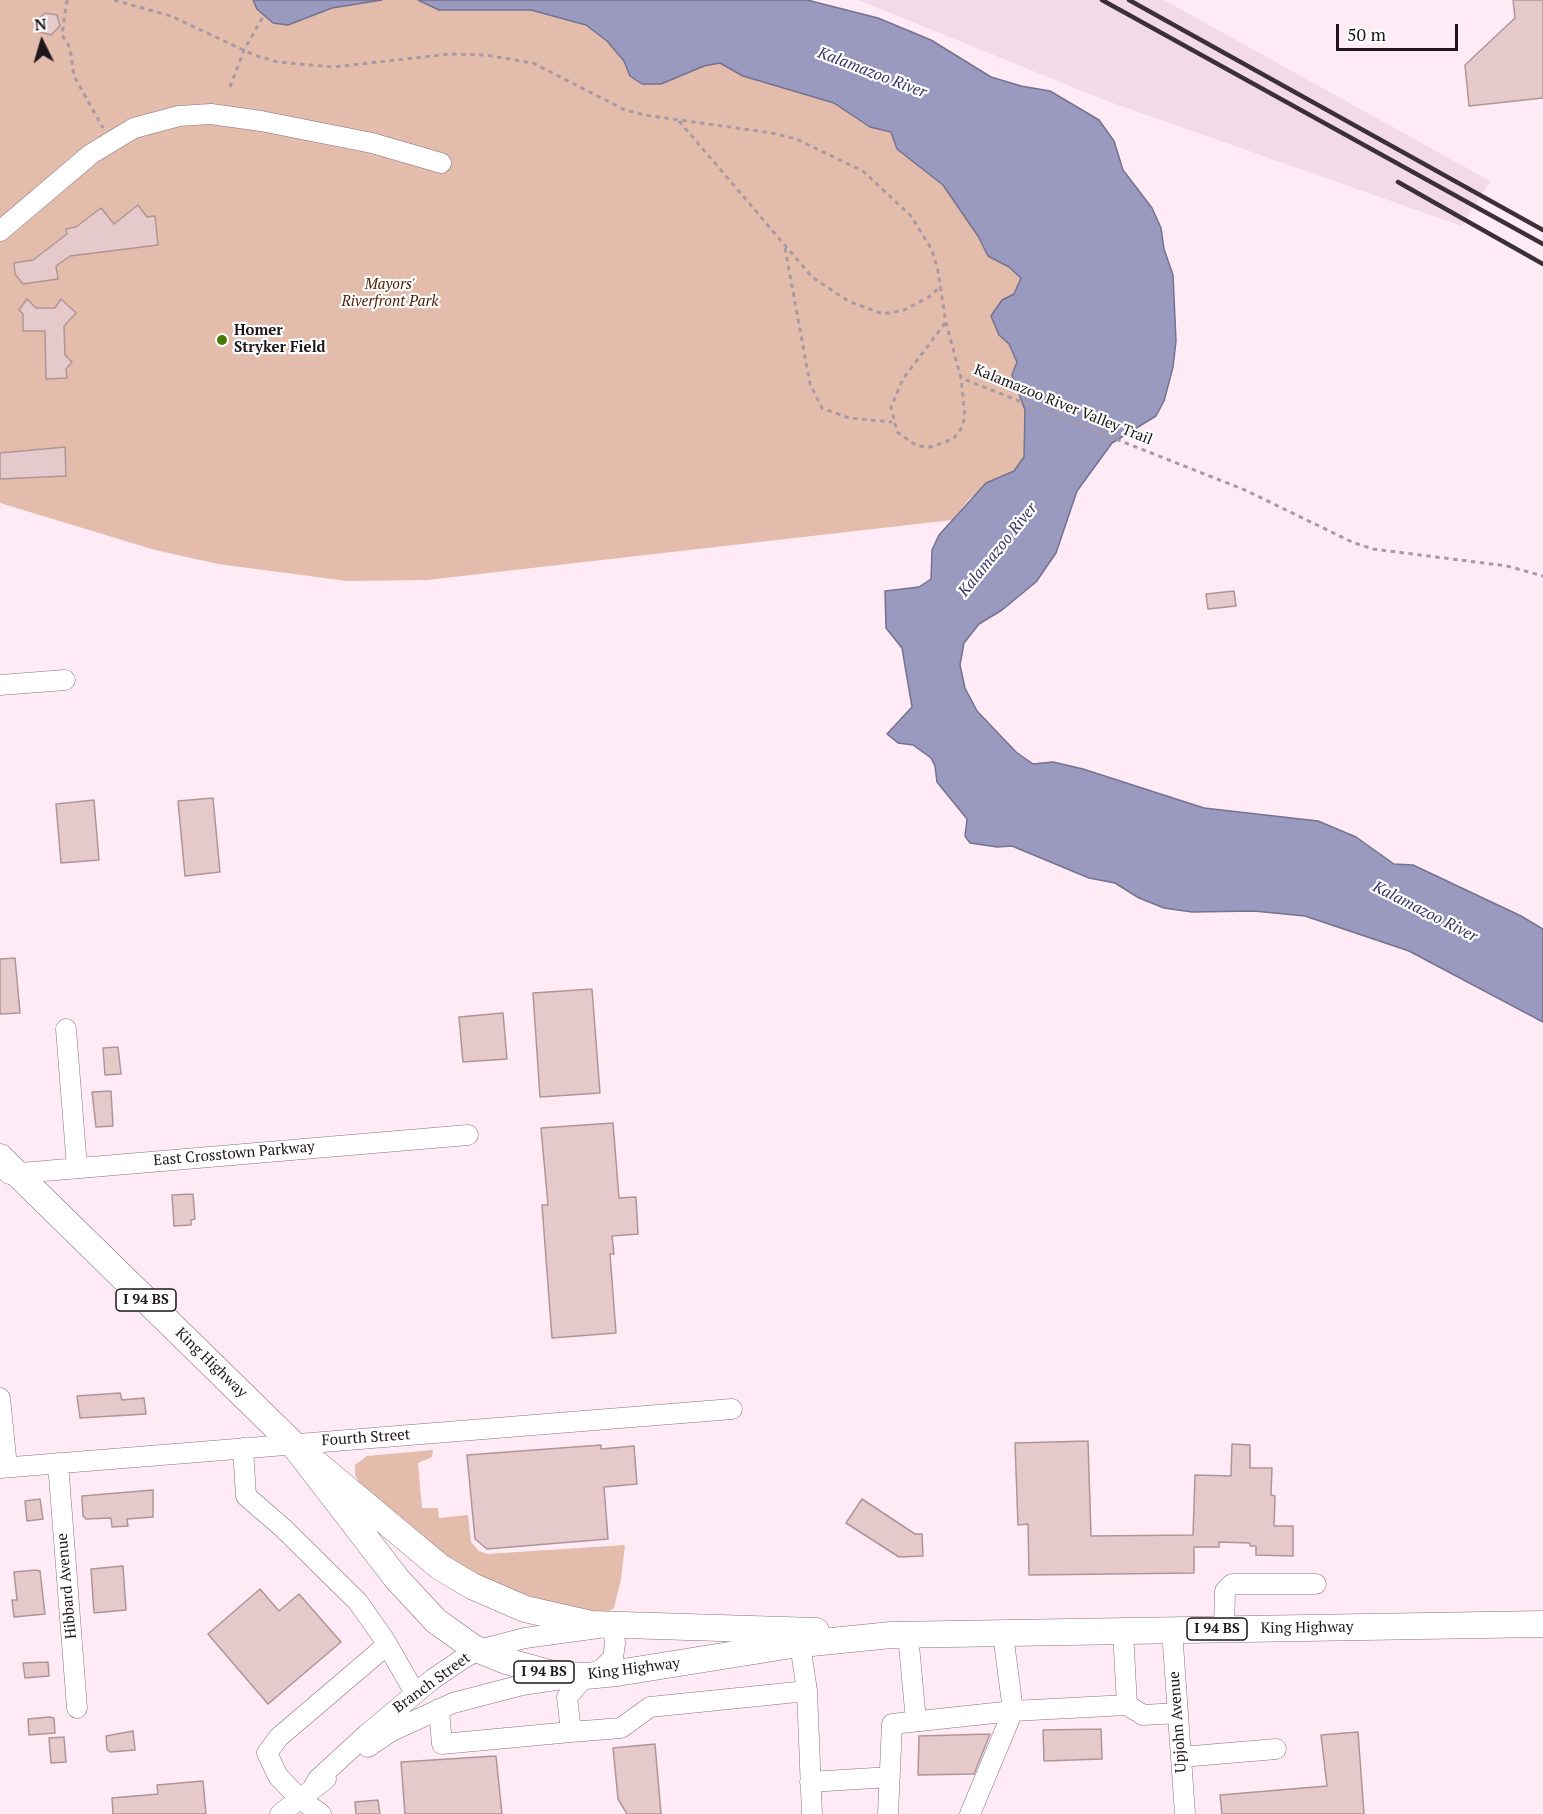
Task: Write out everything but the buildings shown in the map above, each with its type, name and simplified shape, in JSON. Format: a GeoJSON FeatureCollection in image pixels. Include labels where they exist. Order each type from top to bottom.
{"type":"FeatureCollection","features":[{"type":"Feature","properties":{"kind":"main road","name":"King Highway"},"geometry":{"type":"LineString","coordinates":[[6,1168],[293,1444],[440,1567],[472,1586],[525,1609],[572,1621],[613,1626],[781,1629],[900,1635],[1543,1624]]}},
{"type":"Feature","properties":{"kind":"main road","name":"King Highway"},"geometry":{"type":"LineString","coordinates":[[293,1444],[414,1599],[449,1632],[479,1650],[530,1669],[553,1674],[586,1676],[800,1644],[900,1635]]}},
{"type":"Feature","properties":{"kind":"street"},"geometry":{"type":"LineString","coordinates":[[0,231],[91,154],[134,128],[167,119],[211,114],[372,143],[441,163]]}},
{"type":"Feature","properties":{"kind":"street"},"geometry":{"type":"LineString","coordinates":[[0,685],[65,680]]}},
{"type":"Feature","properties":{"kind":"street"},"geometry":{"type":"LineString","coordinates":[[66,1029],[77,1167]]}},
{"type":"Feature","properties":{"kind":"street","name":"East Crosstown Parkway"},"geometry":{"type":"LineString","coordinates":[[6,1168],[77,1167],[468,1135]]}},
{"type":"Feature","properties":{"kind":"street"},"geometry":{"type":"LineString","coordinates":[[0,1398],[3,1467]]}},
{"type":"Feature","properties":{"kind":"street","name":"Fourth Street"},"geometry":{"type":"LineString","coordinates":[[3,1467],[732,1410]]}},
{"type":"Feature","properties":{"kind":"street"},"geometry":{"type":"LineString","coordinates":[[243,1448],[246,1496],[283,1528],[358,1602],[415,1693]]}},
{"type":"Feature","properties":{"kind":"street","name":"Hibbard Avenue"},"geometry":{"type":"LineString","coordinates":[[58,1463],[77,1708]]}},
{"type":"Feature","properties":{"kind":"street"},"geometry":{"type":"LineString","coordinates":[[1224,1629],[1225,1591],[1232,1584],[1316,1584]]}},
{"type":"Feature","properties":{"kind":"street"},"geometry":{"type":"LineString","coordinates":[[571,1732],[567,1697],[586,1676],[602,1668],[613,1658],[615,1643],[613,1626]]}},
{"type":"Feature","properties":{"kind":"street","name":"Branch Street"},"geometry":{"type":"LineString","coordinates":[[307,1792],[318,1779],[415,1693],[451,1665],[479,1650],[525,1638],[613,1626]]}},
{"type":"Feature","properties":{"kind":"street","name":"Upjohn Avenue"},"geometry":{"type":"LineString","coordinates":[[1172,1630],[1185,1814]]}},
{"type":"Feature","properties":{"kind":"street"},"geometry":{"type":"LineString","coordinates":[[1123,1631],[1127,1705]]}},
{"type":"Feature","properties":{"kind":"street"},"geometry":{"type":"LineString","coordinates":[[970,1814],[1013,1711],[1003,1634]]}},
{"type":"Feature","properties":{"kind":"street"},"geometry":{"type":"LineString","coordinates":[[900,1635],[916,1721]]}},
{"type":"Feature","properties":{"kind":"street"},"geometry":{"type":"LineString","coordinates":[[800,1644],[807,1691],[812,1814]]}},
{"type":"Feature","properties":{"kind":"street"},"geometry":{"type":"LineString","coordinates":[[321,1814],[307,1792],[278,1776],[267,1753],[279,1737],[387,1645]]}},
{"type":"Feature","properties":{"kind":"street","name":"Branch Street"},"geometry":{"type":"LineString","coordinates":[[280,1814],[390,1732],[439,1709],[481,1694],[522,1685],[586,1676]]}},
{"type":"Feature","properties":{"kind":"street"},"geometry":{"type":"LineString","coordinates":[[439,1709],[442,1744],[621,1728],[650,1707],[807,1691]]}},
{"type":"Feature","properties":{"kind":"street"},"geometry":{"type":"LineString","coordinates":[[888,1814],[892,1724],[1013,1711],[1127,1705],[1143,1715],[1178,1713]]}},
{"type":"Feature","properties":{"kind":"street"},"geometry":{"type":"LineString","coordinates":[[1181,1757],[1276,1749]]}},
{"type":"Feature","properties":{"kind":"street"},"geometry":{"type":"LineString","coordinates":[[810,1782],[890,1777]]}},
{"type":"Feature","properties":{"kind":"path"},"geometry":{"type":"LineString","coordinates":[[68,0],[62,35],[70,48],[74,76],[99,124],[114,140]]}},
{"type":"Feature","properties":{"kind":"path","name":"Kalamazoo River Valley Trail"},"geometry":{"type":"LineString","coordinates":[[114,0],[171,16],[244,50],[278,62],[333,67],[449,54],[486,55],[533,63],[623,109],[644,116],[772,133],[796,139],[863,171],[897,200],[917,224],[932,250],[941,286],[946,323],[962,378],[1245,490],[1352,542],[1373,549],[1496,564],[1543,576]]}},
{"type":"Feature","properties":{"kind":"path"},"geometry":{"type":"LineString","coordinates":[[230,87],[244,50],[264,15]]}},
{"type":"Feature","properties":{"kind":"path"},"geometry":{"type":"LineString","coordinates":[[678,120],[812,277],[848,301],[883,314],[904,310],[929,297],[941,286]]}},
{"type":"Feature","properties":{"kind":"path"},"geometry":{"type":"LineString","coordinates":[[785,247],[810,384],[822,408],[849,418],[893,422]]}},
{"type":"Feature","properties":{"kind":"path"},"geometry":{"type":"LineString","coordinates":[[946,323],[903,380],[891,407],[897,432],[917,446],[931,447],[953,439],[961,429],[964,417],[962,378]]}},
{"type":"Feature","properties":{"kind":"shaded area"},"geometry":{"type":"Polygon","coordinates":[[[858,0],[1164,0],[1490,181],[1462,226],[1107,101],[858,0]]]}},
{"type":"Feature","properties":{"kind":"green space","name":"Mayors' Riverfront Park"},"geometry":{"type":"Polygon","coordinates":[[[0,0],[253,0],[257,9],[273,23],[288,25],[332,8],[382,0],[418,0],[439,10],[531,10],[586,25],[607,41],[624,61],[630,76],[680,77],[704,66],[720,63],[743,76],[834,103],[869,127],[891,132],[897,149],[943,185],[978,236],[988,256],[1009,267],[1022,278],[1014,294],[1002,300],[999,335],[1009,344],[1017,362],[1012,375],[1025,410],[1024,457],[1014,471],[998,477],[969,499],[952,520],[427,580],[347,581],[218,564],[155,550],[0,503],[0,0]]]}},
{"type":"Feature","properties":{"kind":"green space"},"geometry":{"type":"Polygon","coordinates":[[[433,1450],[432,1457],[418,1463],[422,1508],[438,1508],[439,1518],[468,1515],[471,1542],[479,1551],[487,1554],[625,1545],[621,1579],[614,1608],[606,1613],[550,1604],[481,1577],[432,1547],[360,1484],[355,1475],[355,1465],[367,1456],[433,1450]]]}},
{"type":"Feature","properties":{"kind":"water"},"geometry":{"type":"Polygon","coordinates":[[[253,0],[382,0],[332,8],[288,25],[273,23],[257,9],[253,0]]]}},
{"type":"Feature","properties":{"kind":"water","name":"Kalamazoo River"},"geometry":{"type":"Polygon","coordinates":[[[418,0],[807,0],[878,18],[931,40],[991,77],[1021,86],[1050,91],[1099,120],[1114,141],[1123,170],[1152,208],[1161,228],[1164,249],[1173,275],[1176,341],[1173,367],[1164,401],[1156,416],[1112,443],[1077,491],[1056,553],[1036,582],[1002,610],[979,624],[964,643],[960,665],[965,688],[977,711],[1016,752],[1033,764],[1053,762],[1083,769],[1204,808],[1318,821],[1356,837],[1394,864],[1413,865],[1521,916],[1543,929],[1543,1022],[1409,951],[1305,916],[1254,911],[1192,912],[1164,908],[1139,898],[1115,883],[1089,878],[1012,846],[997,847],[970,843],[965,836],[967,819],[937,782],[935,766],[931,758],[913,745],[898,743],[887,734],[912,707],[902,648],[886,628],[885,591],[919,587],[931,579],[932,550],[939,535],[986,483],[1014,471],[1024,457],[1025,410],[1012,375],[1017,362],[1009,344],[999,335],[991,316],[1002,300],[1014,294],[1021,278],[1009,267],[988,256],[978,236],[943,185],[897,149],[891,132],[870,127],[834,103],[743,76],[720,63],[704,66],[661,84],[642,84],[630,76],[624,61],[607,41],[586,25],[531,10],[439,10],[418,0]]]}},
{"type":"Feature","properties":{"kind":"railway"},"geometry":{"type":"LineString","coordinates":[[1102,0],[1543,244]]}},
{"type":"Feature","properties":{"kind":"railway"},"geometry":{"type":"LineString","coordinates":[[1129,0],[1543,230]]}},
{"type":"Feature","properties":{"kind":"railway"},"geometry":{"type":"LineString","coordinates":[[1398,182],[1543,264]]}},
{"type":"Feature","properties":{"kind":"place","name":"Homer Stryker Field"},"geometry":{"type":"Point","coordinates":[222,340]}}]}
